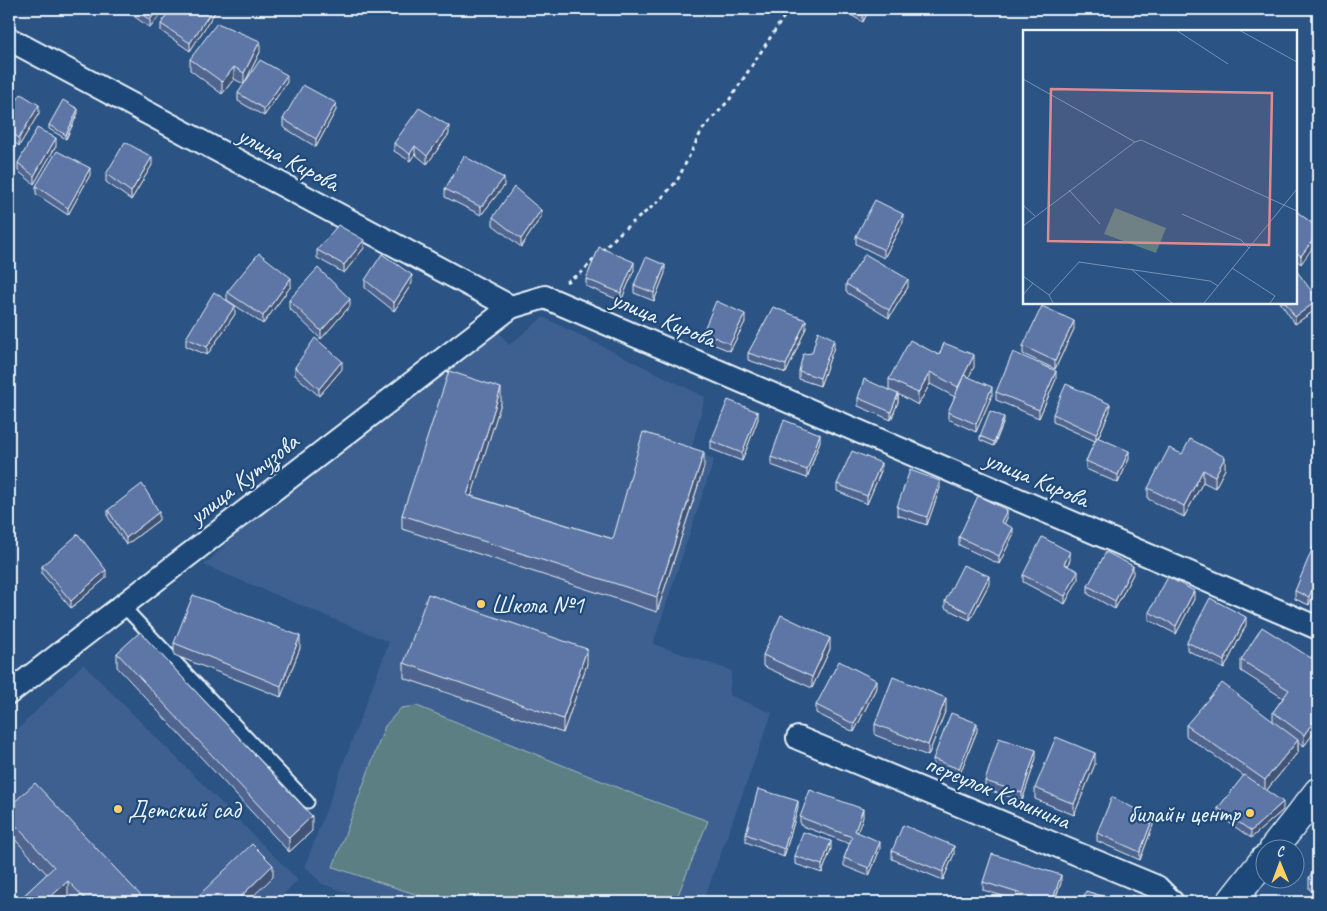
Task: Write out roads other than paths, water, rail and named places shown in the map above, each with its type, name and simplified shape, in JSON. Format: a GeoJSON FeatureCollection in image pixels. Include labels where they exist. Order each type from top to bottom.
{"type":"FeatureCollection","features":[{"type":"Feature","properties":{"kind":"street","name":"улица Кирова"},"geometry":{"type":"LineString","coordinates":[[9,39],[511,307],[545,296],[1318,628]]}},
{"type":"Feature","properties":{"kind":"street","name":"улица Кутузова"},"geometry":{"type":"LineString","coordinates":[[9,693],[511,307]]}},
{"type":"Feature","properties":{"kind":"street","name":"переулок Калинина"},"geometry":{"type":"LineString","coordinates":[[798,738],[1157,887],[1172,902]]}},
{"type":"Feature","properties":{"kind":"street"},"geometry":{"type":"LineString","coordinates":[[1282,838],[1318,792]]}},
{"type":"Feature","properties":{"kind":"street"},"geometry":{"type":"LineString","coordinates":[[1231,902],[1254,873]]}},
{"type":"Feature","properties":{"kind":"lane"},"geometry":{"type":"LineString","coordinates":[[123,606],[308,802]]}},
{"type":"Feature","properties":{"kind":"place","name":"Школа №1"},"geometry":{"type":"Point","coordinates":[481,604]}},
{"type":"Feature","properties":{"kind":"place","name":"Детский сад"},"geometry":{"type":"Point","coordinates":[118,809]}},
{"type":"Feature","properties":{"kind":"place","name":"билайн центр"},"geometry":{"type":"Point","coordinates":[1250,813]}}]}
